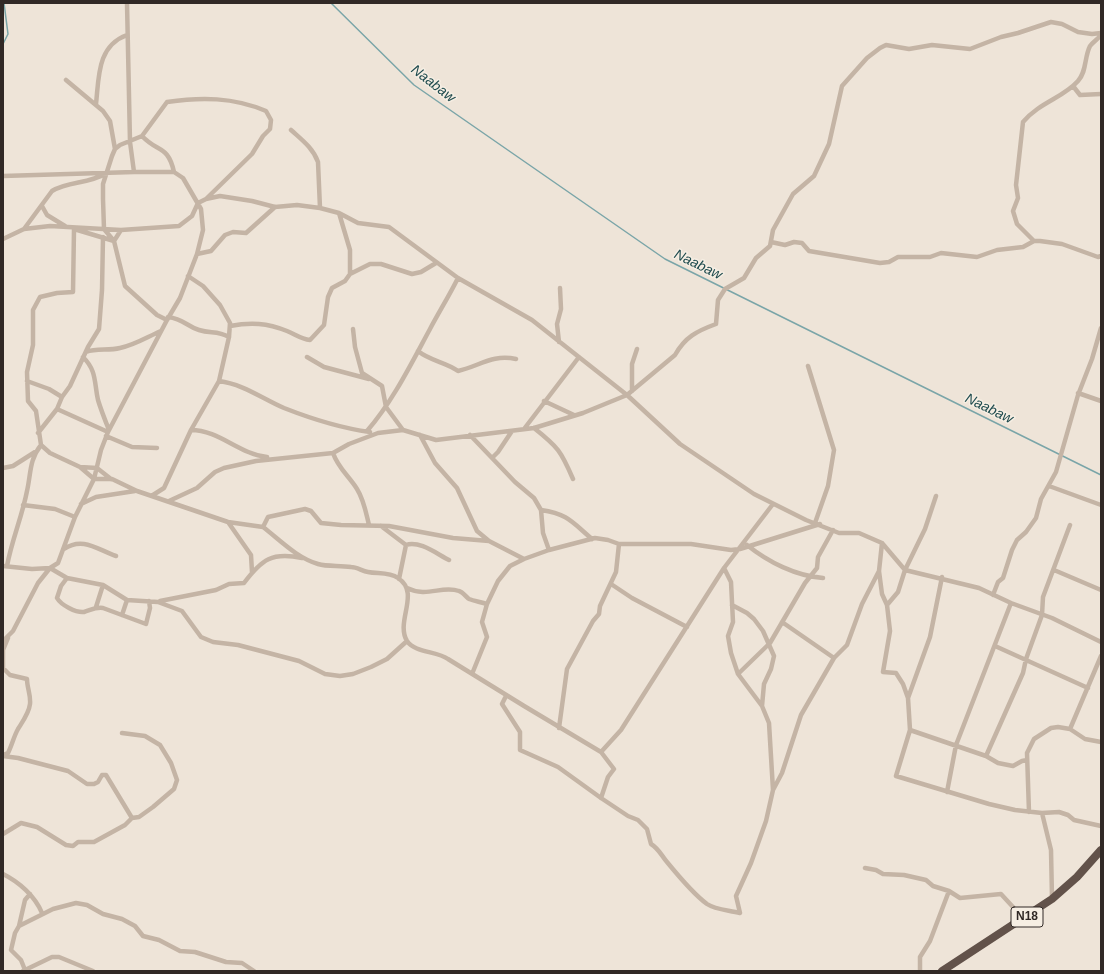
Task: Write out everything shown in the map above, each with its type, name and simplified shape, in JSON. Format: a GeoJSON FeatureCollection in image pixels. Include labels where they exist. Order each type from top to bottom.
{"type":"FeatureCollection","features":[{"type":"Feature","properties":{"kind":"highway","name":"N18"},"geometry":{"type":"LineString","coordinates":[[942,971],[1024,919],[1052,899],[1078,877],[1101,850]]}},
{"type":"Feature","properties":{"kind":"street"},"geometry":{"type":"LineString","coordinates":[[127,3],[130,142],[134,172]]}},
{"type":"Feature","properties":{"kind":"street"},"geometry":{"type":"LineString","coordinates":[[169,501],[197,488],[215,472],[224,468],[274,458],[333,453],[349,444],[378,433],[403,430],[436,440],[534,428],[574,415],[626,395],[675,355],[680,346],[697,331],[716,324],[718,300],[725,289],[744,278],[756,258],[770,246],[773,230],[793,194],[814,176],[829,144],[842,86],[867,58],[880,48],[886,45],[909,49],[932,45],[970,49],[1001,37],[1051,22],[1062,24],[1078,32],[1101,34]]}},
{"type":"Feature","properties":{"kind":"street"},"geometry":{"type":"LineString","coordinates":[[1034,241],[1017,224],[1013,211],[1017,205],[1018,198],[1016,185],[1023,122],[1030,114],[1047,101],[1079,81],[1084,72],[1086,58],[1091,46],[1101,34]]}},
{"type":"Feature","properties":{"kind":"street"},"geometry":{"type":"LineString","coordinates":[[96,104],[101,59],[110,47],[127,35]]}},
{"type":"Feature","properties":{"kind":"street"},"geometry":{"type":"LineString","coordinates":[[66,80],[96,104],[110,121],[115,149],[103,184],[104,229],[114,241],[125,286],[157,315],[167,318],[180,318],[197,330],[222,332],[229,337]]}},
{"type":"Feature","properties":{"kind":"street"},"geometry":{"type":"LineString","coordinates":[[1073,86],[1080,95],[1101,94]]}},
{"type":"Feature","properties":{"kind":"street"},"geometry":{"type":"LineString","coordinates":[[115,149],[125,142],[130,142],[142,136],[166,102],[199,98],[242,102],[266,111],[271,120],[270,129],[263,136],[252,154],[206,199]]}},
{"type":"Feature","properties":{"kind":"street"},"geometry":{"type":"LineString","coordinates":[[291,130],[310,147],[318,162],[320,208]]}},
{"type":"Feature","properties":{"kind":"street"},"geometry":{"type":"LineString","coordinates":[[142,136],[151,144],[167,153],[171,159],[174,172]]}},
{"type":"Feature","properties":{"kind":"street"},"geometry":{"type":"LineString","coordinates":[[3,176],[174,172],[184,178],[198,203],[201,209],[203,230],[197,254],[180,298],[167,318],[107,432],[100,450],[94,478],[75,517],[58,563],[50,568],[33,592],[25,611],[8,638],[3,650],[3,668],[10,675],[27,679],[30,704],[24,722],[18,730],[8,753],[3,755]]}},
{"type":"Feature","properties":{"kind":"street"},"geometry":{"type":"LineString","coordinates":[[3,239],[24,228],[52,191],[58,187],[95,180],[107,174]]}},
{"type":"Feature","properties":{"kind":"street"},"geometry":{"type":"LineString","coordinates":[[24,228],[50,226],[121,230],[179,226],[192,216],[198,203],[206,199],[220,196],[252,201],[276,207],[298,205],[320,208],[339,213],[358,223],[389,227],[458,278],[532,320],[626,395],[680,444],[754,494],[839,533],[859,533],[882,543],[905,570],[967,584],[1011,603],[1042,614],[1101,642]]}},
{"type":"Feature","properties":{"kind":"street"},"geometry":{"type":"LineString","coordinates":[[42,206],[46,215],[66,227],[85,234],[103,237],[114,241]]}},
{"type":"Feature","properties":{"kind":"street"},"geometry":{"type":"LineString","coordinates":[[197,254],[211,251],[225,236],[233,232],[246,233],[276,207]]}},
{"type":"Feature","properties":{"kind":"street"},"geometry":{"type":"LineString","coordinates":[[339,213],[350,250],[350,274]]}},
{"type":"Feature","properties":{"kind":"street"},"geometry":{"type":"LineString","coordinates":[[74,229],[73,292],[57,293],[40,297],[34,306],[32,314],[33,345],[27,372],[28,401],[36,411],[38,433],[41,445],[50,454],[80,467],[94,478],[112,479]]}},
{"type":"Feature","properties":{"kind":"street"},"geometry":{"type":"LineString","coordinates":[[114,241],[121,230]]}},
{"type":"Feature","properties":{"kind":"street"},"geometry":{"type":"LineString","coordinates":[[38,433],[58,409],[62,397],[74,378],[99,329],[102,290],[103,237]]}},
{"type":"Feature","properties":{"kind":"street"},"geometry":{"type":"LineString","coordinates":[[771,242],[785,245],[794,242],[802,243],[809,251],[880,263],[889,262],[898,257],[930,257],[941,253],[977,257],[997,250],[1024,247],[1034,241],[1062,244],[1098,257],[1101,256]]}},
{"type":"Feature","properties":{"kind":"street"},"geometry":{"type":"LineString","coordinates":[[230,326],[249,323],[262,324],[288,331],[304,340],[310,340],[324,325],[328,297],[332,288],[345,281],[350,274],[370,264],[381,264],[412,274],[421,272],[436,263]]}},
{"type":"Feature","properties":{"kind":"street"},"geometry":{"type":"LineString","coordinates":[[153,495],[164,488],[191,430],[219,381],[229,337],[229,318],[220,305],[203,286],[188,276]]}},
{"type":"Feature","properties":{"kind":"street"},"geometry":{"type":"LineString","coordinates":[[367,431],[386,407],[446,304],[458,278]]}},
{"type":"Feature","properties":{"kind":"street"},"geometry":{"type":"LineString","coordinates":[[559,342],[557,324],[561,308],[560,288]]}},
{"type":"Feature","properties":{"kind":"street"},"geometry":{"type":"LineString","coordinates":[[993,595],[998,582],[1003,578],[1012,550],[1017,540],[1026,532],[1036,518],[1041,499],[1056,472],[1078,393],[1092,360],[1101,328]]}},
{"type":"Feature","properties":{"kind":"street"},"geometry":{"type":"LineString","coordinates":[[353,329],[354,347],[359,367],[362,373],[382,386],[386,407],[403,430]]}},
{"type":"Feature","properties":{"kind":"street"},"geometry":{"type":"LineString","coordinates":[[85,355],[96,349],[120,348],[134,344],[161,331]]}},
{"type":"Feature","properties":{"kind":"street"},"geometry":{"type":"LineString","coordinates":[[632,391],[632,364],[637,349]]}},
{"type":"Feature","properties":{"kind":"street"},"geometry":{"type":"LineString","coordinates":[[418,351],[425,356],[441,361],[458,371],[473,368],[494,358],[516,359]]}},
{"type":"Feature","properties":{"kind":"street"},"geometry":{"type":"LineString","coordinates":[[85,355],[94,373],[98,401],[107,432]]}},
{"type":"Feature","properties":{"kind":"street"},"geometry":{"type":"LineString","coordinates":[[307,357],[324,367],[358,378],[373,380]]}},
{"type":"Feature","properties":{"kind":"street"},"geometry":{"type":"LineString","coordinates":[[524,429],[579,357]]}},
{"type":"Feature","properties":{"kind":"street"},"geometry":{"type":"LineString","coordinates":[[808,366],[834,450],[828,486],[817,524]]}},
{"type":"Feature","properties":{"kind":"street"},"geometry":{"type":"LineString","coordinates":[[27,381],[49,389],[62,397]]}},
{"type":"Feature","properties":{"kind":"street"},"geometry":{"type":"LineString","coordinates":[[219,381],[243,388],[284,408],[332,425],[378,433]]}},
{"type":"Feature","properties":{"kind":"street"},"geometry":{"type":"LineString","coordinates":[[1078,393],[1101,401]]}},
{"type":"Feature","properties":{"kind":"street"},"geometry":{"type":"LineString","coordinates":[[544,401],[574,415]]}},
{"type":"Feature","properties":{"kind":"street"},"geometry":{"type":"LineString","coordinates":[[58,409],[107,432],[132,447],[157,448]]}},
{"type":"Feature","properties":{"kind":"street"},"geometry":{"type":"LineString","coordinates":[[534,428],[555,445],[562,453],[573,479]]}},
{"type":"Feature","properties":{"kind":"street"},"geometry":{"type":"LineString","coordinates":[[191,430],[208,432],[254,456],[274,458]]}},
{"type":"Feature","properties":{"kind":"street"},"geometry":{"type":"LineString","coordinates":[[492,458],[498,452],[512,431]]}},
{"type":"Feature","properties":{"kind":"street"},"geometry":{"type":"LineString","coordinates":[[420,435],[435,463],[457,488],[477,531],[489,541],[524,559]]}},
{"type":"Feature","properties":{"kind":"street"},"geometry":{"type":"LineString","coordinates":[[470,435],[515,482],[534,498],[541,510],[543,533],[549,550]]}},
{"type":"Feature","properties":{"kind":"street"},"geometry":{"type":"LineString","coordinates":[[3,468],[13,466],[35,452],[41,445]]}},
{"type":"Feature","properties":{"kind":"street"},"geometry":{"type":"LineString","coordinates":[[35,452],[29,471],[27,491],[5,566],[32,569],[50,568],[68,578],[103,585],[127,600],[158,602],[182,611],[201,637],[207,640],[238,645],[299,661],[325,674],[340,676],[354,674],[365,670],[387,659],[407,641]]}},
{"type":"Feature","properties":{"kind":"street"},"geometry":{"type":"LineString","coordinates":[[333,453],[336,462],[357,488],[369,525]]}},
{"type":"Feature","properties":{"kind":"street"},"geometry":{"type":"LineString","coordinates":[[80,467],[97,468],[112,479],[137,490],[228,522],[263,527],[303,558]]}},
{"type":"Feature","properties":{"kind":"street"},"geometry":{"type":"LineString","coordinates":[[1049,486],[1101,505]]}},
{"type":"Feature","properties":{"kind":"street"},"geometry":{"type":"LineString","coordinates":[[81,504],[96,497],[137,490]]}},
{"type":"Feature","properties":{"kind":"street"},"geometry":{"type":"LineString","coordinates":[[887,605],[898,592],[905,570],[925,529],[936,496]]}},
{"type":"Feature","properties":{"kind":"street"},"geometry":{"type":"LineString","coordinates":[[601,752],[621,730],[724,568],[773,504]]}},
{"type":"Feature","properties":{"kind":"street"},"geometry":{"type":"LineString","coordinates":[[23,505],[55,509],[75,517]]}},
{"type":"Feature","properties":{"kind":"street"},"geometry":{"type":"LineString","coordinates":[[263,527],[268,517],[305,509],[311,511],[321,523],[341,526],[380,525],[453,538],[489,541]]}},
{"type":"Feature","properties":{"kind":"street"},"geometry":{"type":"LineString","coordinates":[[541,510],[561,514],[570,518],[592,539]]}},
{"type":"Feature","properties":{"kind":"street"},"geometry":{"type":"LineString","coordinates":[[228,522],[251,555],[252,572]]}},
{"type":"Feature","properties":{"kind":"street"},"geometry":{"type":"LineString","coordinates":[[472,674],[487,637],[482,622],[487,604],[498,580],[510,566],[524,559],[549,550],[592,539],[608,540],[619,544],[691,544],[724,550],[740,549],[748,545],[817,524]]}},
{"type":"Feature","properties":{"kind":"street"},"geometry":{"type":"LineString","coordinates":[[380,525],[406,545]]}},
{"type":"Feature","properties":{"kind":"street"},"geometry":{"type":"LineString","coordinates":[[986,756],[1023,673],[1026,659],[1042,614],[1043,597],[1070,525]]}},
{"type":"Feature","properties":{"kind":"street"},"geometry":{"type":"LineString","coordinates":[[738,674],[769,644],[817,568],[818,557],[833,530]]}},
{"type":"Feature","properties":{"kind":"street"},"geometry":{"type":"LineString","coordinates":[[64,549],[72,544],[81,543],[93,546],[116,556]]}},
{"type":"Feature","properties":{"kind":"street"},"geometry":{"type":"LineString","coordinates":[[406,545],[412,543],[419,545],[449,560]]}},
{"type":"Feature","properties":{"kind":"street"},"geometry":{"type":"LineString","coordinates":[[882,543],[879,571],[882,594],[887,605],[890,631],[883,672],[896,673],[904,684],[908,698],[910,730],[896,776],[995,806],[1029,812],[1062,812],[1074,820],[1101,826]]}},
{"type":"Feature","properties":{"kind":"street"},"geometry":{"type":"LineString","coordinates":[[559,728],[567,668],[599,614],[600,606],[616,572],[619,544]]}},
{"type":"Feature","properties":{"kind":"street"},"geometry":{"type":"LineString","coordinates":[[399,579],[406,545]]}},
{"type":"Feature","properties":{"kind":"street"},"geometry":{"type":"LineString","coordinates":[[748,545],[780,565],[810,577],[823,578]]}},
{"type":"Feature","properties":{"kind":"street"},"geometry":{"type":"LineString","coordinates":[[158,602],[216,590],[230,584],[244,583],[261,563],[278,555],[303,558],[319,564],[353,567],[368,572],[392,575],[399,579],[406,588],[409,598],[404,631],[407,641],[418,648],[445,657],[506,696],[601,752],[614,770],[608,777],[601,798]]}},
{"type":"Feature","properties":{"kind":"street"},"geometry":{"type":"LineString","coordinates":[[724,568],[731,582],[734,622],[728,636],[738,674],[762,706],[769,723],[773,790]]}},
{"type":"Feature","properties":{"kind":"street"},"geometry":{"type":"LineString","coordinates":[[1054,570],[1101,590]]}},
{"type":"Feature","properties":{"kind":"street"},"geometry":{"type":"LineString","coordinates":[[506,696],[502,704],[520,732],[520,750],[558,767],[628,816],[638,820],[647,829],[651,844],[660,850],[666,861],[707,904],[716,909],[727,909],[740,913],[736,896],[751,863],[766,821],[773,790],[782,773],[805,708],[834,658],[847,645],[862,604],[879,571]]}},
{"type":"Feature","properties":{"kind":"street"},"geometry":{"type":"LineString","coordinates":[[68,578],[61,586],[57,598],[61,604],[80,612],[96,608],[122,615],[146,624],[150,608],[149,601]]}},
{"type":"Feature","properties":{"kind":"street"},"geometry":{"type":"LineString","coordinates":[[908,698],[930,637],[942,578]]}},
{"type":"Feature","properties":{"kind":"street"},"geometry":{"type":"LineString","coordinates":[[611,584],[632,598],[687,627]]}},
{"type":"Feature","properties":{"kind":"street"},"geometry":{"type":"LineString","coordinates":[[96,608],[103,585]]}},
{"type":"Feature","properties":{"kind":"street"},"geometry":{"type":"LineString","coordinates":[[406,588],[416,593],[423,594],[430,592],[460,591],[471,600],[487,604]]}},
{"type":"Feature","properties":{"kind":"street"},"geometry":{"type":"LineString","coordinates":[[122,615],[127,600]]}},
{"type":"Feature","properties":{"kind":"street"},"geometry":{"type":"LineString","coordinates":[[947,792],[956,745],[1011,603]]}},
{"type":"Feature","properties":{"kind":"street"},"geometry":{"type":"LineString","coordinates":[[732,605],[747,613],[754,619],[763,631],[774,656],[771,669],[764,684],[762,706]]}},
{"type":"Feature","properties":{"kind":"street"},"geometry":{"type":"LineString","coordinates":[[782,622],[834,658]]}},
{"type":"Feature","properties":{"kind":"street"},"geometry":{"type":"LineString","coordinates":[[3,641],[8,638]]}},
{"type":"Feature","properties":{"kind":"street"},"geometry":{"type":"LineString","coordinates":[[995,646],[1088,688]]}},
{"type":"Feature","properties":{"kind":"street"},"geometry":{"type":"LineString","coordinates":[[1070,729],[1101,656]]}},
{"type":"Feature","properties":{"kind":"street"},"geometry":{"type":"LineString","coordinates":[[1029,812],[1027,753],[1034,739],[1050,728],[1058,727],[1070,729],[1085,738],[1101,742]]}},
{"type":"Feature","properties":{"kind":"street"},"geometry":{"type":"LineString","coordinates":[[910,730],[986,756],[998,764],[1013,766],[1027,760]]}},
{"type":"Feature","properties":{"kind":"street"},"geometry":{"type":"LineString","coordinates":[[3,834],[21,823],[37,827],[66,845],[73,846],[78,842],[94,842],[125,825],[132,818],[139,817],[153,807],[174,789],[177,780],[171,763],[160,745],[146,736],[122,733]]}},
{"type":"Feature","properties":{"kind":"street"},"geometry":{"type":"LineString","coordinates":[[3,755],[68,771],[87,784],[94,784],[98,782],[102,775],[106,775],[132,818]]}},
{"type":"Feature","properties":{"kind":"street"},"geometry":{"type":"LineString","coordinates":[[1042,813],[1050,850],[1052,899]]}},
{"type":"Feature","properties":{"kind":"street"},"geometry":{"type":"LineString","coordinates":[[865,868],[876,870],[883,874],[904,875],[926,880],[933,886],[949,891],[960,898],[1002,894],[1024,919]]}},
{"type":"Feature","properties":{"kind":"street"},"geometry":{"type":"LineString","coordinates":[[3,874],[12,879],[30,894],[42,913]]}},
{"type":"Feature","properties":{"kind":"street"},"geometry":{"type":"LineString","coordinates":[[920,971],[920,956],[930,941],[949,891]]}},
{"type":"Feature","properties":{"kind":"street"},"geometry":{"type":"LineString","coordinates":[[30,894],[24,900],[19,926],[10,950],[21,960],[24,970],[52,957],[59,957],[92,971]]}},
{"type":"Feature","properties":{"kind":"street"},"geometry":{"type":"LineString","coordinates":[[19,926],[42,913],[65,905],[76,903],[87,905],[103,914],[122,919],[135,926],[143,936],[159,940],[180,951],[195,952],[226,962],[242,963],[254,971]]}},
{"type":"Feature","properties":{"kind":"waterway"},"geometry":{"type":"LineString","coordinates":[[3,44],[8,34],[4,3]]}},
{"type":"Feature","properties":{"kind":"waterway","name":"Naabaw"},"geometry":{"type":"LineString","coordinates":[[331,3],[414,85],[665,259],[1101,475]]}}]}
